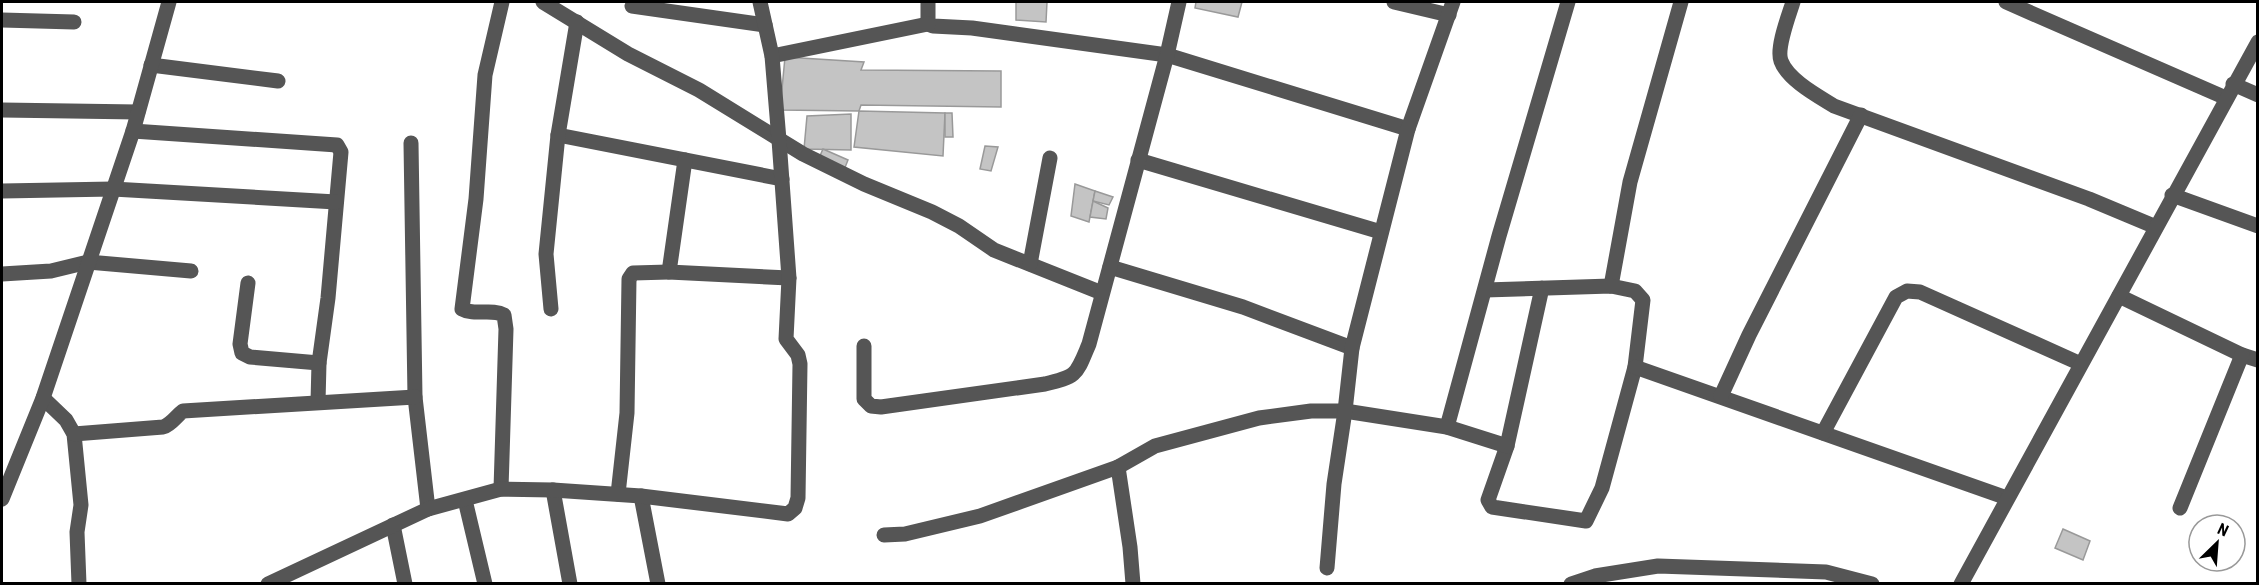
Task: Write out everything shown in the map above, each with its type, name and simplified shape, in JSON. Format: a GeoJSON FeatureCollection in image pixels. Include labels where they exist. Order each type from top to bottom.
{"type":"FeatureCollection","features":[{"type":"Feature","properties":{"kind":"street"},"geometry":{"type":"LineString","coordinates":[[2,499],[43,398],[133,131],[169,2]]}},
{"type":"Feature","properties":{"kind":"street"},"geometry":{"type":"LineString","coordinates":[[501,489],[506,328],[504,315],[498,312],[467,312],[462,309],[476,199],[485,75],[502,2]]}},
{"type":"Feature","properties":{"kind":"street"},"geometry":{"type":"LineString","coordinates":[[543,2],[628,54],[699,90],[779,140],[845,175],[932,212],[959,226],[994,250],[1102,293]]}},
{"type":"Feature","properties":{"kind":"street"},"geometry":{"type":"LineString","coordinates":[[268,584],[297,577],[393,525],[428,509],[501,489],[618,494],[789,514],[795,508],[798,498],[800,364],[798,355],[786,339],[789,278],[779,140],[772,56],[760,2]]}},
{"type":"Feature","properties":{"kind":"street"},"geometry":{"type":"LineString","coordinates":[[927,2],[928,24]]}},
{"type":"Feature","properties":{"kind":"street"},"geometry":{"type":"LineString","coordinates":[[864,346],[864,399],[871,406],[882,407],[1045,384],[1071,378],[1081,365],[1089,344],[1167,55],[1179,2]]}},
{"type":"Feature","properties":{"kind":"street"},"geometry":{"type":"LineString","coordinates":[[1327,568],[1334,484],[1346,411],[1352,348],[1408,129],[1451,8],[1394,2]]}},
{"type":"Feature","properties":{"kind":"street"},"geometry":{"type":"LineString","coordinates":[[1447,427],[1568,2]]}},
{"type":"Feature","properties":{"kind":"street"},"geometry":{"type":"LineString","coordinates":[[1611,286],[1630,182],[1681,2]]}},
{"type":"Feature","properties":{"kind":"street"},"geometry":{"type":"LineString","coordinates":[[1793,2],[1780,47],[1781,60],[1788,71],[1808,90],[1834,106],[2089,199],[2156,227]]}},
{"type":"Feature","properties":{"kind":"street"},"geometry":{"type":"LineString","coordinates":[[2006,2],[2229,91],[2258,95]]}},
{"type":"Feature","properties":{"kind":"street"},"geometry":{"type":"LineString","coordinates":[[632,6],[765,25]]}},
{"type":"Feature","properties":{"kind":"street"},"geometry":{"type":"LineString","coordinates":[[2,20],[74,22]]}},
{"type":"Feature","properties":{"kind":"street"},"geometry":{"type":"LineString","coordinates":[[551,309],[546,254],[558,135],[576,22]]}},
{"type":"Feature","properties":{"kind":"street"},"geometry":{"type":"LineString","coordinates":[[772,56],[928,24],[972,28],[1167,55],[1408,129]]}},
{"type":"Feature","properties":{"kind":"street"},"geometry":{"type":"LineString","coordinates":[[1961,584],[2172,195],[2258,42]]}},
{"type":"Feature","properties":{"kind":"street"},"geometry":{"type":"LineString","coordinates":[[151,65],[278,81]]}},
{"type":"Feature","properties":{"kind":"street"},"geometry":{"type":"LineString","coordinates":[[2,110],[138,112]]}},
{"type":"Feature","properties":{"kind":"street"},"geometry":{"type":"LineString","coordinates":[[1721,396],[1749,335],[1861,115]]}},
{"type":"Feature","properties":{"kind":"street"},"geometry":{"type":"LineString","coordinates":[[133,131],[337,145],[341,152],[328,298],[319,363],[318,402]]}},
{"type":"Feature","properties":{"kind":"street"},"geometry":{"type":"LineString","coordinates":[[558,135],[782,179]]}},
{"type":"Feature","properties":{"kind":"street"},"geometry":{"type":"LineString","coordinates":[[411,143],[415,397],[428,509]]}},
{"type":"Feature","properties":{"kind":"street"},"geometry":{"type":"LineString","coordinates":[[1030,264],[1050,158]]}},
{"type":"Feature","properties":{"kind":"street"},"geometry":{"type":"LineString","coordinates":[[669,272],[685,160]]}},
{"type":"Feature","properties":{"kind":"street"},"geometry":{"type":"LineString","coordinates":[[1138,160],[1381,232]]}},
{"type":"Feature","properties":{"kind":"street"},"geometry":{"type":"LineString","coordinates":[[2,191],[113,189],[336,202]]}},
{"type":"Feature","properties":{"kind":"street"},"geometry":{"type":"LineString","coordinates":[[2172,195],[2258,226]]}},
{"type":"Feature","properties":{"kind":"street"},"geometry":{"type":"LineString","coordinates":[[2,274],[51,271],[88,262],[191,272]]}},
{"type":"Feature","properties":{"kind":"street"},"geometry":{"type":"LineString","coordinates":[[1110,267],[1243,307],[1352,348]]}},
{"type":"Feature","properties":{"kind":"street"},"geometry":{"type":"LineString","coordinates":[[618,494],[627,413],[629,279],[633,273],[669,272],[789,278]]}},
{"type":"Feature","properties":{"kind":"street"},"geometry":{"type":"LineString","coordinates":[[248,283],[240,344],[242,353],[250,357],[319,363]]}},
{"type":"Feature","properties":{"kind":"street"},"geometry":{"type":"LineString","coordinates":[[1485,290],[1542,288],[1611,286],[1635,291],[1643,300],[1635,367],[1602,488],[1586,521],[1490,505],[1488,500],[1507,446],[1542,288]]}},
{"type":"Feature","properties":{"kind":"street"},"geometry":{"type":"LineString","coordinates":[[1823,433],[1887,312],[1896,297],[1906,291],[1920,292],[2081,364]]}},
{"type":"Feature","properties":{"kind":"street"},"geometry":{"type":"LineString","coordinates":[[2119,296],[2242,355],[2258,360]]}},
{"type":"Feature","properties":{"kind":"street"},"geometry":{"type":"LineString","coordinates":[[2180,508],[2242,355]]}},
{"type":"Feature","properties":{"kind":"street"},"geometry":{"type":"LineString","coordinates":[[1635,367],[2007,498]]}},
{"type":"Feature","properties":{"kind":"street"},"geometry":{"type":"LineString","coordinates":[[74,434],[163,427],[170,424],[183,411],[415,397]]}},
{"type":"Feature","properties":{"kind":"street"},"geometry":{"type":"LineString","coordinates":[[43,398],[66,420],[74,434],[81,505],[77,532],[79,584]]}},
{"type":"Feature","properties":{"kind":"street"},"geometry":{"type":"LineString","coordinates":[[884,535],[905,534],[980,516],[1118,466],[1155,446],[1259,418],[1311,411],[1346,411],[1447,427],[1507,446]]}},
{"type":"Feature","properties":{"kind":"street"},"geometry":{"type":"LineString","coordinates":[[1118,466],[1133,584]]}},
{"type":"Feature","properties":{"kind":"street"},"geometry":{"type":"LineString","coordinates":[[553,490],[570,584]]}},
{"type":"Feature","properties":{"kind":"street"},"geometry":{"type":"LineString","coordinates":[[641,496],[658,584]]}},
{"type":"Feature","properties":{"kind":"street"},"geometry":{"type":"LineString","coordinates":[[465,500],[485,584]]}},
{"type":"Feature","properties":{"kind":"street"},"geometry":{"type":"LineString","coordinates":[[393,525],[405,584]]}},
{"type":"Feature","properties":{"kind":"street"},"geometry":{"type":"LineString","coordinates":[[1571,584],[1595,576],[1658,566],[1826,572],[1872,584]]}},
{"type":"Feature","properties":{"kind":"building"},"geometry":{"type":"Polygon","coordinates":[[[1016,2],[1047,2],[1046,22],[1016,20],[1016,2]]]}},
{"type":"Feature","properties":{"kind":"building"},"geometry":{"type":"Polygon","coordinates":[[[1196,2],[1242,2],[1238,17],[1195,8],[1196,2]]]}},
{"type":"Feature","properties":{"kind":"building"},"geometry":{"type":"Polygon","coordinates":[[[785,57],[864,62],[861,70],[1001,71],[1001,107],[861,105],[859,111],[780,110],[785,57]]]}},
{"type":"Feature","properties":{"kind":"building"},"geometry":{"type":"Polygon","coordinates":[[[859,111],[945,113],[943,156],[854,147],[859,111]]]}},
{"type":"Feature","properties":{"kind":"building"},"geometry":{"type":"Polygon","coordinates":[[[945,113],[952,113],[953,137],[945,137],[945,113]]]}},
{"type":"Feature","properties":{"kind":"building"},"geometry":{"type":"Polygon","coordinates":[[[851,114],[851,150],[804,149],[807,116],[851,114]]]}},
{"type":"Feature","properties":{"kind":"building"},"geometry":{"type":"Polygon","coordinates":[[[985,146],[998,147],[991,171],[980,169],[985,146]]]}},
{"type":"Feature","properties":{"kind":"building"},"geometry":{"type":"Polygon","coordinates":[[[823,149],[848,160],[844,170],[819,158],[823,149]]]}},
{"type":"Feature","properties":{"kind":"building"},"geometry":{"type":"Polygon","coordinates":[[[1075,184],[1095,191],[1089,222],[1071,216],[1075,184]]]}},
{"type":"Feature","properties":{"kind":"building"},"geometry":{"type":"Polygon","coordinates":[[[1095,191],[1113,197],[1109,205],[1093,201],[1095,191]]]}},
{"type":"Feature","properties":{"kind":"building"},"geometry":{"type":"Polygon","coordinates":[[[1093,201],[1108,208],[1106,219],[1090,217],[1093,201]]]}},
{"type":"Feature","properties":{"kind":"building"},"geometry":{"type":"Polygon","coordinates":[[[2063,529],[2090,541],[2083,560],[2055,548],[2063,529]]]}}]}
